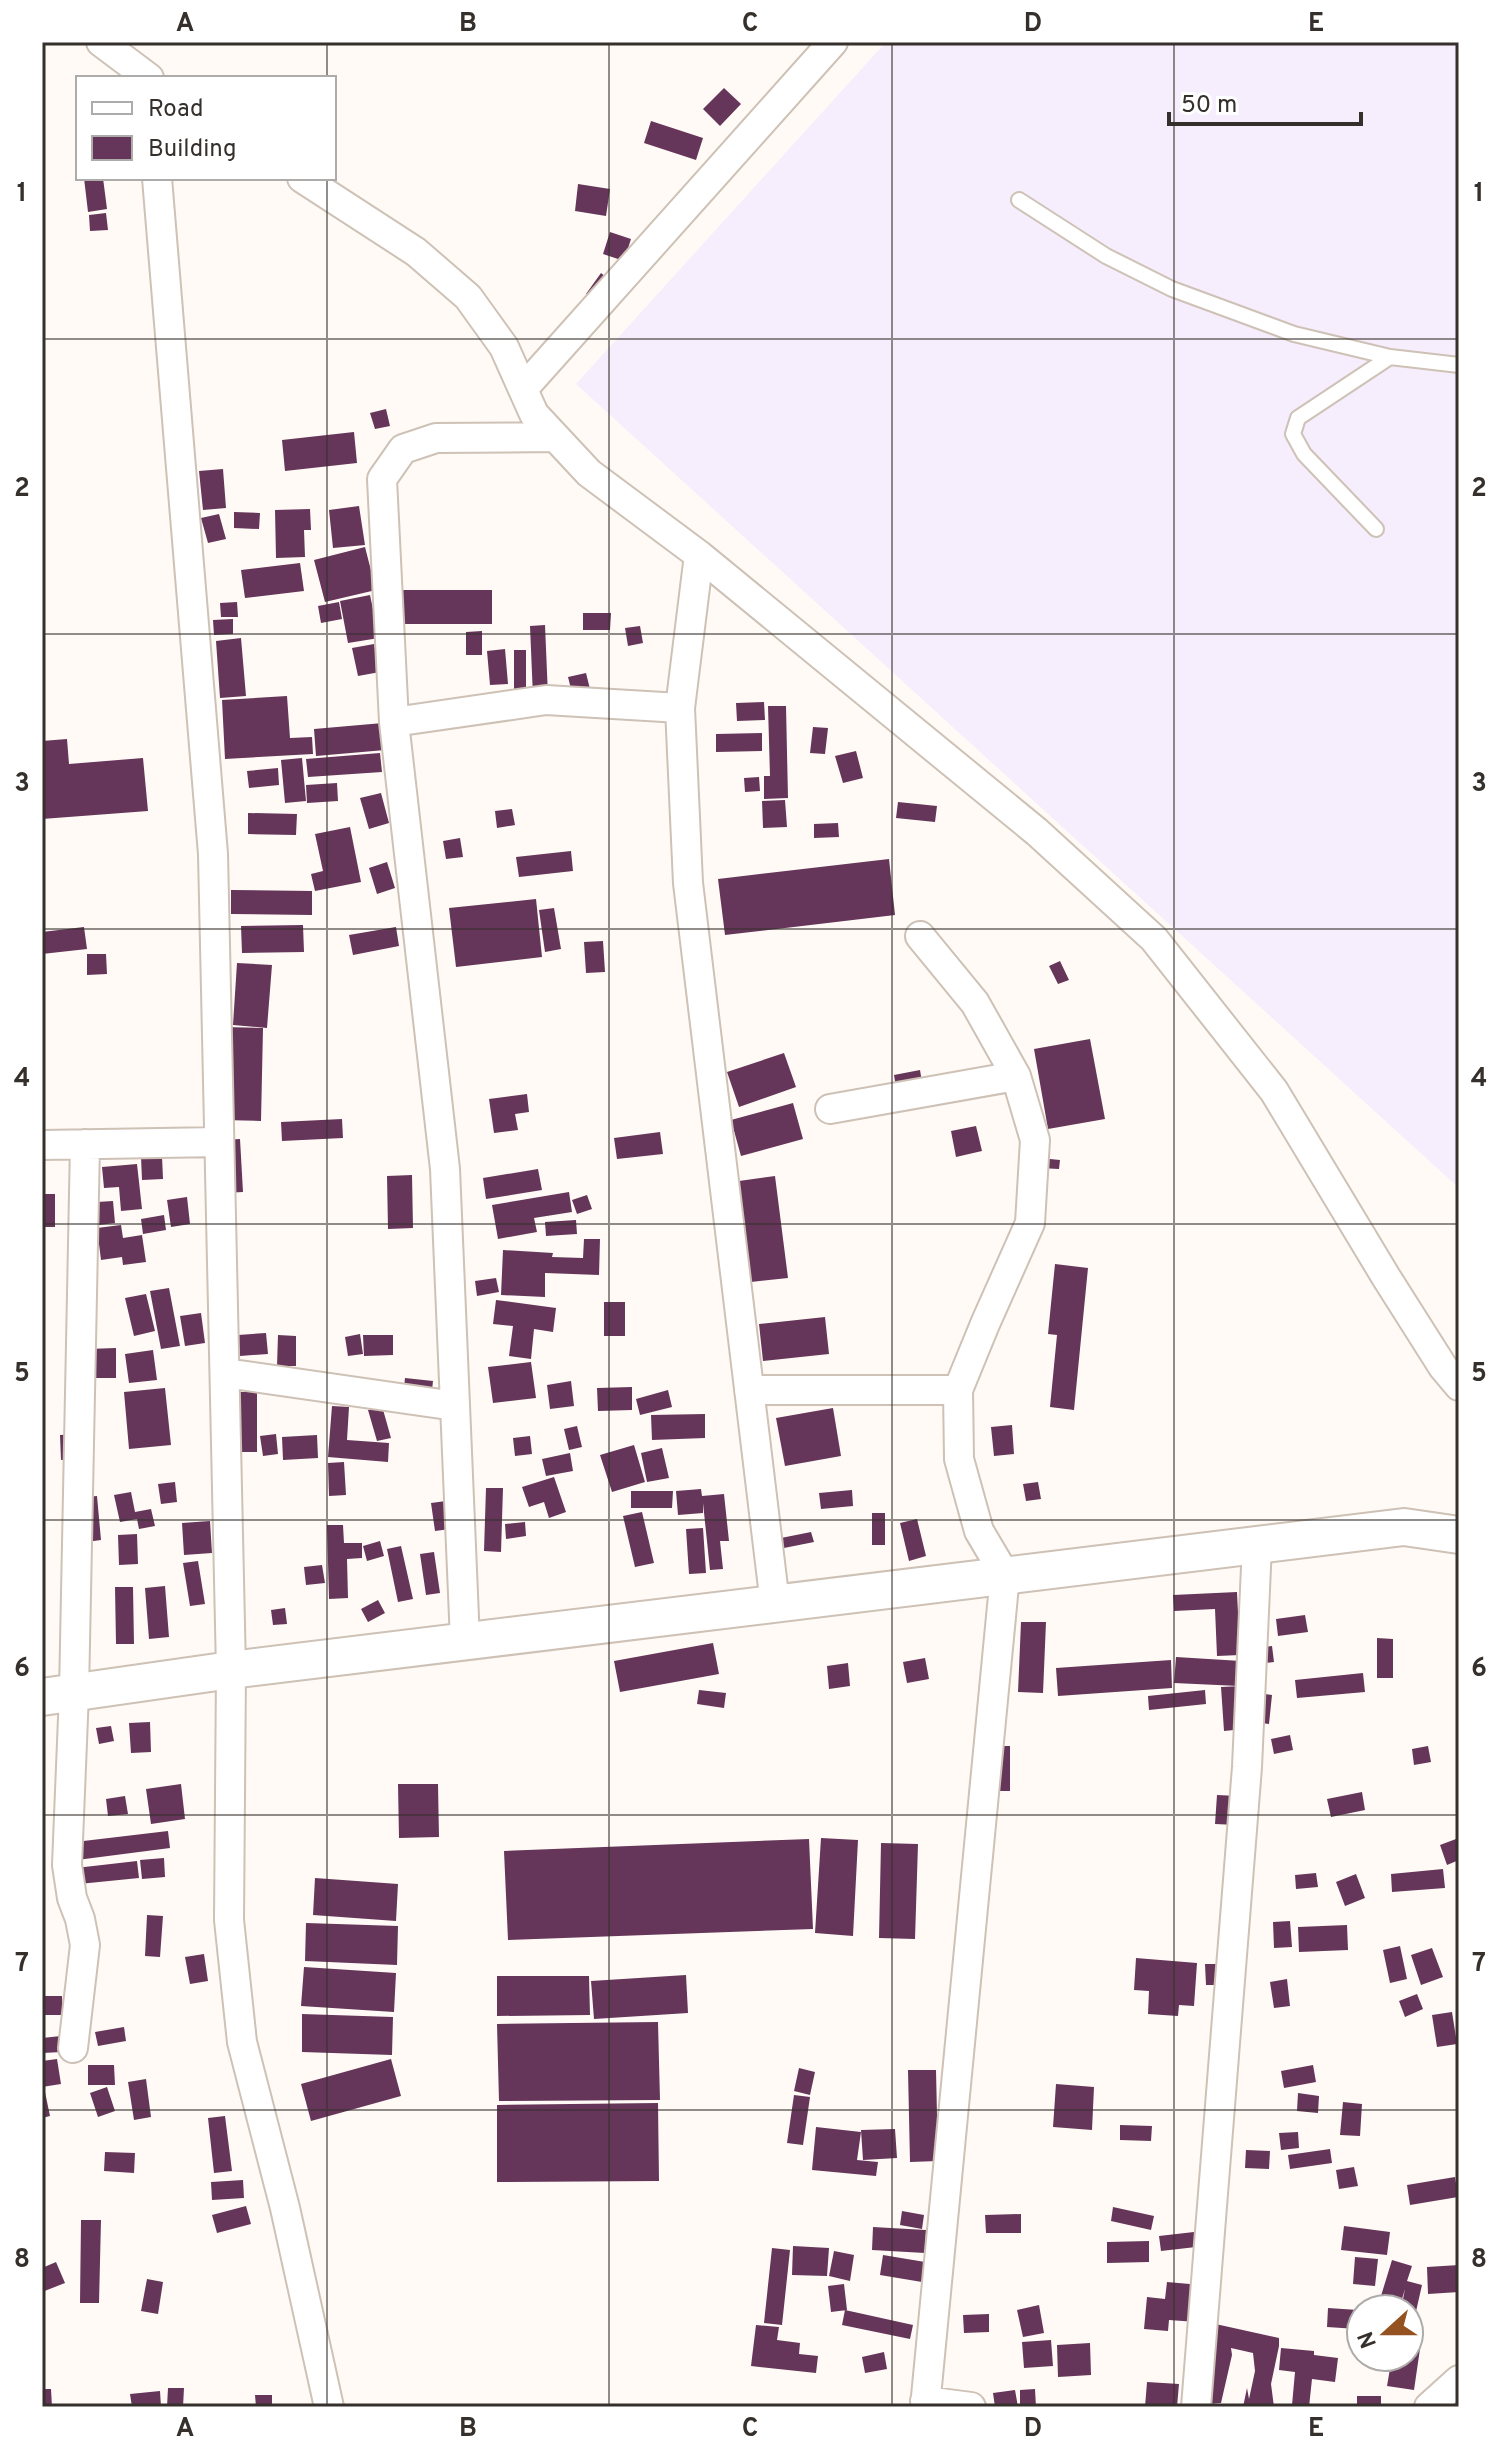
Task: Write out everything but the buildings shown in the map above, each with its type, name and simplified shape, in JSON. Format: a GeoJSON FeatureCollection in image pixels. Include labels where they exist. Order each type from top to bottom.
{"type":"FeatureCollection","features":[{"type":"Feature","properties":{"kind":"street"},"geometry":{"type":"LineString","coordinates":[[101,42],[146,76]]}},
{"type":"Feature","properties":{"kind":"street"},"geometry":{"type":"LineString","coordinates":[[523,389],[833,42]]}},
{"type":"Feature","properties":{"kind":"street"},"geometry":{"type":"LineString","coordinates":[[157,180],[213,854],[231,1670],[229,1920],[242,2042],[285,2208],[329,2407]]}},
{"type":"Feature","properties":{"kind":"street"},"geometry":{"type":"LineString","coordinates":[[305,180],[416,252],[468,297],[504,347],[534,414],[589,473],[699,555],[1037,832],[1154,939],[1274,1091],[1394,1290],[1443,1367],[1459,1386]]}},
{"type":"Feature","properties":{"kind":"street"},"geometry":{"type":"LineString","coordinates":[[465,1641],[445,1169],[394,722],[382,479],[403,449],[436,438],[555,437]]}},
{"type":"Feature","properties":{"kind":"street"},"geometry":{"type":"LineString","coordinates":[[699,555],[680,708],[688,883],[775,1604]]}},
{"type":"Feature","properties":{"kind":"street"},"geometry":{"type":"LineString","coordinates":[[394,722],[546,700],[680,708]]}},
{"type":"Feature","properties":{"kind":"street"},"geometry":{"type":"LineString","coordinates":[[920,936],[975,1003],[1016,1076],[1035,1140],[1030,1223],[958,1390],[959,1459],[979,1531],[1005,1575],[925,2404],[971,2407]]}},
{"type":"Feature","properties":{"kind":"street"},"geometry":{"type":"LineString","coordinates":[[830,1109],[1016,1076]]}},
{"type":"Feature","properties":{"kind":"street"},"geometry":{"type":"LineString","coordinates":[[42,1145],[219,1142]]}},
{"type":"Feature","properties":{"kind":"street"},"geometry":{"type":"LineString","coordinates":[[73,2048],[85,1945],[67,1865],[58,1695],[85,1144]]}},
{"type":"Feature","properties":{"kind":"street"},"geometry":{"type":"LineString","coordinates":[[225,1373],[455,1406]]}},
{"type":"Feature","properties":{"kind":"street"},"geometry":{"type":"LineString","coordinates":[[749,1390],[958,1390]]}},
{"type":"Feature","properties":{"kind":"street"},"geometry":{"type":"LineString","coordinates":[[58,1695],[231,1670],[1404,1527],[1459,1535]]}},
{"type":"Feature","properties":{"kind":"street"},"geometry":{"type":"LineString","coordinates":[[1196,2407],[1247,1767],[1257,1545]]}},
{"type":"Feature","properties":{"kind":"street"},"geometry":{"type":"LineString","coordinates":[[1429,2407],[1459,2380]]}},
{"type":"Feature","properties":{"kind":"lane"},"geometry":{"type":"LineString","coordinates":[[1019,200],[1106,256],[1172,289],[1294,334],[1390,357],[1459,365]]}},
{"type":"Feature","properties":{"kind":"lane"},"geometry":{"type":"LineString","coordinates":[[1376,529],[1304,454],[1293,434],[1298,418],[1390,357]]}},
{"type":"Feature","properties":{"kind":"shaded area"},"geometry":{"type":"Polygon","coordinates":[[[886,42],[1459,42],[1459,1188],[576,384],[886,42]]]}}]}
